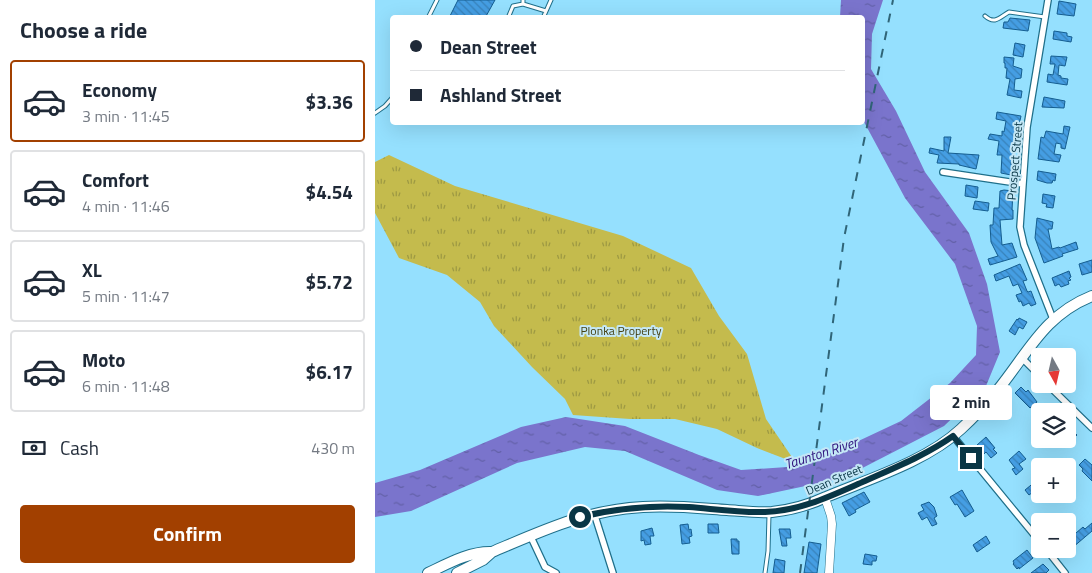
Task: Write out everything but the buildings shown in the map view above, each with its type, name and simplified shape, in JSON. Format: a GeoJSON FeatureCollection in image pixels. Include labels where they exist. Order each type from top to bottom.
{"type":"FeatureCollection","features":[{"type":"Feature","properties":{"kind":"highway","name":"Dean Street"},"geometry":{"type":"LineString","coordinates":[[457,573],[483,560],[492,552],[530,535],[557,524],[594,513],[626,508],[661,506],[769,512],[801,507],[825,498],[920,456],[953,436],[998,390],[1039,333],[1069,307],[1092,296]]}},
{"type":"Feature","properties":{"kind":"highway","name":"Dean Street"},"geometry":{"type":"LineString","coordinates":[[427,573],[481,552],[492,552]]}},
{"type":"Feature","properties":{"kind":"street","name":"Prospect Street"},"geometry":{"type":"LineString","coordinates":[[1048,0],[1027,127],[1021,234],[1053,319]]}},
{"type":"Feature","properties":{"kind":"street"},"geometry":{"type":"LineString","coordinates":[[943,172],[1023,184]]}},
{"type":"Feature","properties":{"kind":"street"},"geometry":{"type":"LineString","coordinates":[[1021,357],[1031,367]]}},
{"type":"Feature","properties":{"kind":"street"},"geometry":{"type":"LineString","coordinates":[[1056,393],[1092,428]]}},
{"type":"Feature","properties":{"kind":"street"},"geometry":{"type":"LineString","coordinates":[[953,436],[1031,531]]}},
{"type":"Feature","properties":{"kind":"street"},"geometry":{"type":"LineString","coordinates":[[825,498],[832,524],[829,573]]}},
{"type":"Feature","properties":{"kind":"street"},"geometry":{"type":"LineString","coordinates":[[594,513],[613,573]]}},
{"type":"Feature","properties":{"kind":"street"},"geometry":{"type":"LineString","coordinates":[[530,535],[545,567],[556,573]]}},
{"type":"Feature","properties":{"kind":"street"},"geometry":{"type":"LineString","coordinates":[[1053,558],[1065,573]]}},
{"type":"Feature","properties":{"kind":"lane"},"geometry":{"type":"LineString","coordinates":[[430,15],[437,0]]}},
{"type":"Feature","properties":{"kind":"lane"},"geometry":{"type":"LineString","coordinates":[[544,15],[551,0]]}},
{"type":"Feature","properties":{"kind":"lane"},"geometry":{"type":"LineString","coordinates":[[509,15],[513,6],[523,2],[546,10]]}},
{"type":"Feature","properties":{"kind":"lane"},"geometry":{"type":"LineString","coordinates":[[985,16],[993,21],[1009,12],[1045,17]]}},
{"type":"Feature","properties":{"kind":"lane"},"geometry":{"type":"LineString","coordinates":[[375,113],[390,100]]}},
{"type":"Feature","properties":{"kind":"lane"},"geometry":{"type":"LineString","coordinates":[[765,573],[768,551],[769,512]]}},
{"type":"Feature","properties":{"kind":"green space","name":"Plonka Property"},"geometry":{"type":"Polygon","coordinates":[[[389,155],[455,186],[623,236],[691,268],[719,316],[747,354],[766,419],[796,463],[757,448],[717,429],[675,419],[630,419],[573,415],[565,399],[494,326],[480,302],[447,275],[399,258],[375,213],[375,162],[389,155]]]}},
{"type":"Feature","properties":{"kind":"water"},"geometry":{"type":"Polygon","coordinates":[[[841,0],[883,0],[872,34],[871,69],[896,111],[925,172],[969,233],[987,284],[1000,352],[986,386],[944,426],[843,478],[758,496],[717,490],[625,451],[585,447],[517,463],[411,511],[375,517],[375,483],[420,470],[521,427],[566,417],[625,426],[741,470],[787,467],[835,452],[901,421],[950,383],[976,355],[977,326],[955,264],[905,198],[865,124],[865,15],[840,15],[841,0]]]}},
{"type":"Feature","properties":{"kind":"railway"},"geometry":{"type":"LineString","coordinates":[[800,573],[844,238],[893,0]]}},
{"type":"Feature","properties":{"kind":"route"},"geometry":{"type":"LineString","coordinates":[[580,517],[594,513],[653,506],[749,512],[772,512],[801,507],[906,463],[953,436],[971,458]]}},
{"type":"Feature","properties":{"kind":"water label","name":"Taunton River"},"geometry":{"type":"Point","coordinates":[821,453]}}]}
